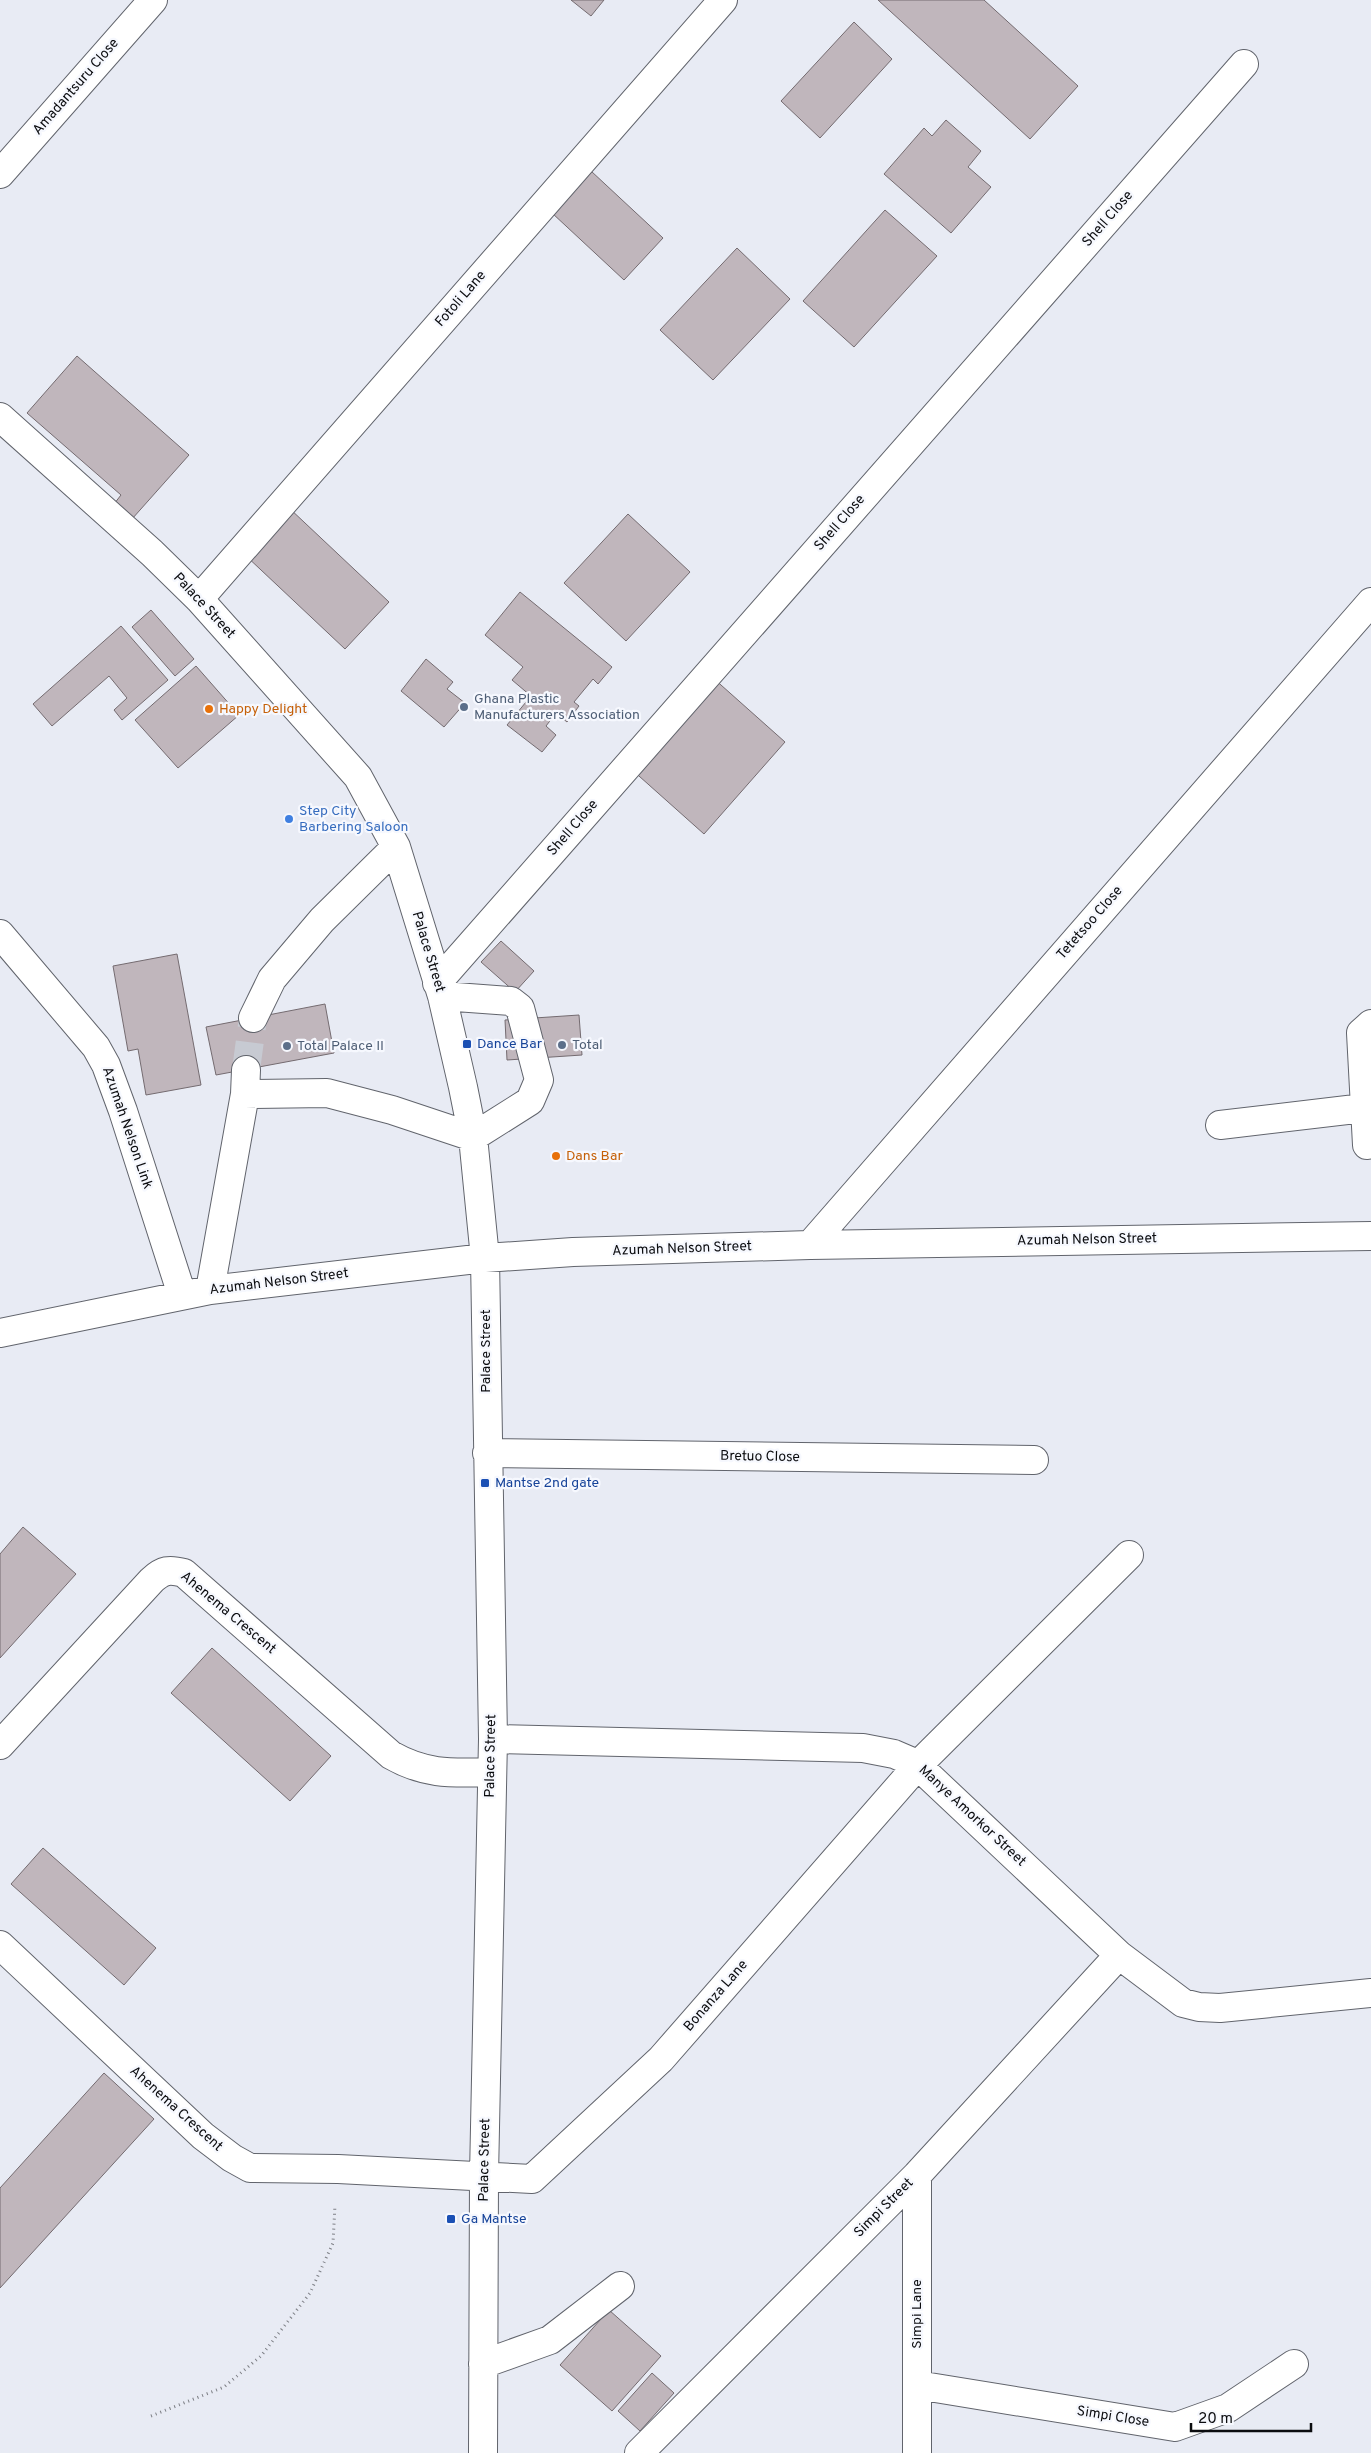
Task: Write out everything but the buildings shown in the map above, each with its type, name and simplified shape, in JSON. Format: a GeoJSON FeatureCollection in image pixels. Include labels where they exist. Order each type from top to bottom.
{"type":"FeatureCollection","features":[{"type":"Feature","properties":{"kind":"street","name":"Amadantsuru Close"},"geometry":{"type":"LineString","coordinates":[[0,174],[153,0]]}},
{"type":"Feature","properties":{"kind":"street","name":"Fotoli Lane"},"geometry":{"type":"LineString","coordinates":[[199,599],[723,0]]}},
{"type":"Feature","properties":{"kind":"street","name":"Shell Close"},"geometry":{"type":"LineString","coordinates":[[439,990],[1244,64]]}},
{"type":"Feature","properties":{"kind":"street","name":"Palace Street"},"geometry":{"type":"LineString","coordinates":[[0,417],[152,553],[199,599],[358,777],[384,820],[396,847],[439,990],[473,1136],[485,1258],[493,1739],[484,2176],[483,2453]]}},
{"type":"Feature","properties":{"kind":"street","name":"Tetetsoo Close"},"geometry":{"type":"LineString","coordinates":[[810,1245],[1371,602]]}},
{"type":"Feature","properties":{"kind":"street"},"geometry":{"type":"LineString","coordinates":[[253,1018],[272,979],[322,920],[396,847]]}},
{"type":"Feature","properties":{"kind":"street","name":"Azumah Nelson Link"},"geometry":{"type":"LineString","coordinates":[[0,934],[96,1047],[106,1065],[123,1111],[182,1295]]}},
{"type":"Feature","properties":{"kind":"street"},"geometry":{"type":"LineString","coordinates":[[210,1290],[246,1082],[327,1093],[392,1110],[473,1136],[530,1100],[539,1080],[520,1008],[511,1001],[439,990]]}},
{"type":"Feature","properties":{"kind":"street"},"geometry":{"type":"LineString","coordinates":[[1367,1145],[1361,1033],[1371,1024]]}},
{"type":"Feature","properties":{"kind":"street"},"geometry":{"type":"LineString","coordinates":[[1220,1125],[1364,1108]]}},
{"type":"Feature","properties":{"kind":"street","name":"Azumah Nelson Street"},"geometry":{"type":"LineString","coordinates":[[0,1333],[210,1290],[485,1258],[573,1252],[810,1245],[1371,1236]]}},
{"type":"Feature","properties":{"kind":"street","name":"Bretuo Close"},"geometry":{"type":"LineString","coordinates":[[487,1453],[1034,1460]]}},
{"type":"Feature","properties":{"kind":"street","name":"Bonanza Lane"},"geometry":{"type":"LineString","coordinates":[[484,2176],[532,2179],[661,2059],[918,1765],[1129,1555]]}},
{"type":"Feature","properties":{"kind":"street","name":"Ahenema Crescent"},"geometry":{"type":"LineString","coordinates":[[0,1745],[152,1580],[161,1572],[174,1570],[184,1573],[391,1755],[407,1764],[440,1773],[491,1772]]}},
{"type":"Feature","properties":{"kind":"street","name":"Manye Amorkor Street"},"geometry":{"type":"LineString","coordinates":[[493,1739],[863,1748],[894,1754],[918,1765],[1119,1955],[1183,2003],[1199,2007],[1244,2007],[1371,1993]]}},
{"type":"Feature","properties":{"kind":"street","name":"Ahenema Crescent"},"geometry":{"type":"LineString","coordinates":[[0,1945],[203,2136],[232,2158],[250,2168],[338,2169],[484,2176]]}},
{"type":"Feature","properties":{"kind":"street","name":"Simpi Street"},"geometry":{"type":"LineString","coordinates":[[639,2453],[917,2175],[1119,1955]]}},
{"type":"Feature","properties":{"kind":"street","name":"Simpi Lane"},"geometry":{"type":"LineString","coordinates":[[917,2175],[917,2453]]}},
{"type":"Feature","properties":{"kind":"street"},"geometry":{"type":"LineString","coordinates":[[483,2364],[550,2340],[620,2286]]}},
{"type":"Feature","properties":{"kind":"street","name":"Simpi Close"},"geometry":{"type":"LineString","coordinates":[[917,2385],[1175,2427],[1228,2408],[1294,2364]]}},
{"type":"Feature","properties":{"kind":"path"},"geometry":{"type":"LineString","coordinates":[[151,2416],[224,2387],[261,2356],[310,2293],[332,2243],[338,2169]]}},
{"type":"Feature","properties":{"kind":"tunnel"},"geometry":{"type":"LineString","coordinates":[[246,1070],[253,1018]]}},
{"type":"Feature","properties":{"kind":"place","name":"Ghana Plastic Manufacturers Association"},"geometry":{"type":"Point","coordinates":[464,707]}},
{"type":"Feature","properties":{"kind":"place","name":"Happy Delight"},"geometry":{"type":"Point","coordinates":[209,709]}},
{"type":"Feature","properties":{"kind":"place","name":"Step City Barbering Saloon"},"geometry":{"type":"Point","coordinates":[289,819]}},
{"type":"Feature","properties":{"kind":"place","name":"Dance Bar"},"geometry":{"type":"Point","coordinates":[467,1044]}},
{"type":"Feature","properties":{"kind":"place","name":"Total"},"geometry":{"type":"Point","coordinates":[562,1045]}},
{"type":"Feature","properties":{"kind":"place","name":"Total Palace II"},"geometry":{"type":"Point","coordinates":[287,1046]}},
{"type":"Feature","properties":{"kind":"place","name":"Dans Bar"},"geometry":{"type":"Point","coordinates":[556,1156]}},
{"type":"Feature","properties":{"kind":"place","name":"Mantse 2nd gate"},"geometry":{"type":"Point","coordinates":[485,1483]}},
{"type":"Feature","properties":{"kind":"place","name":"Ga Mantse"},"geometry":{"type":"Point","coordinates":[451,2219]}}]}
